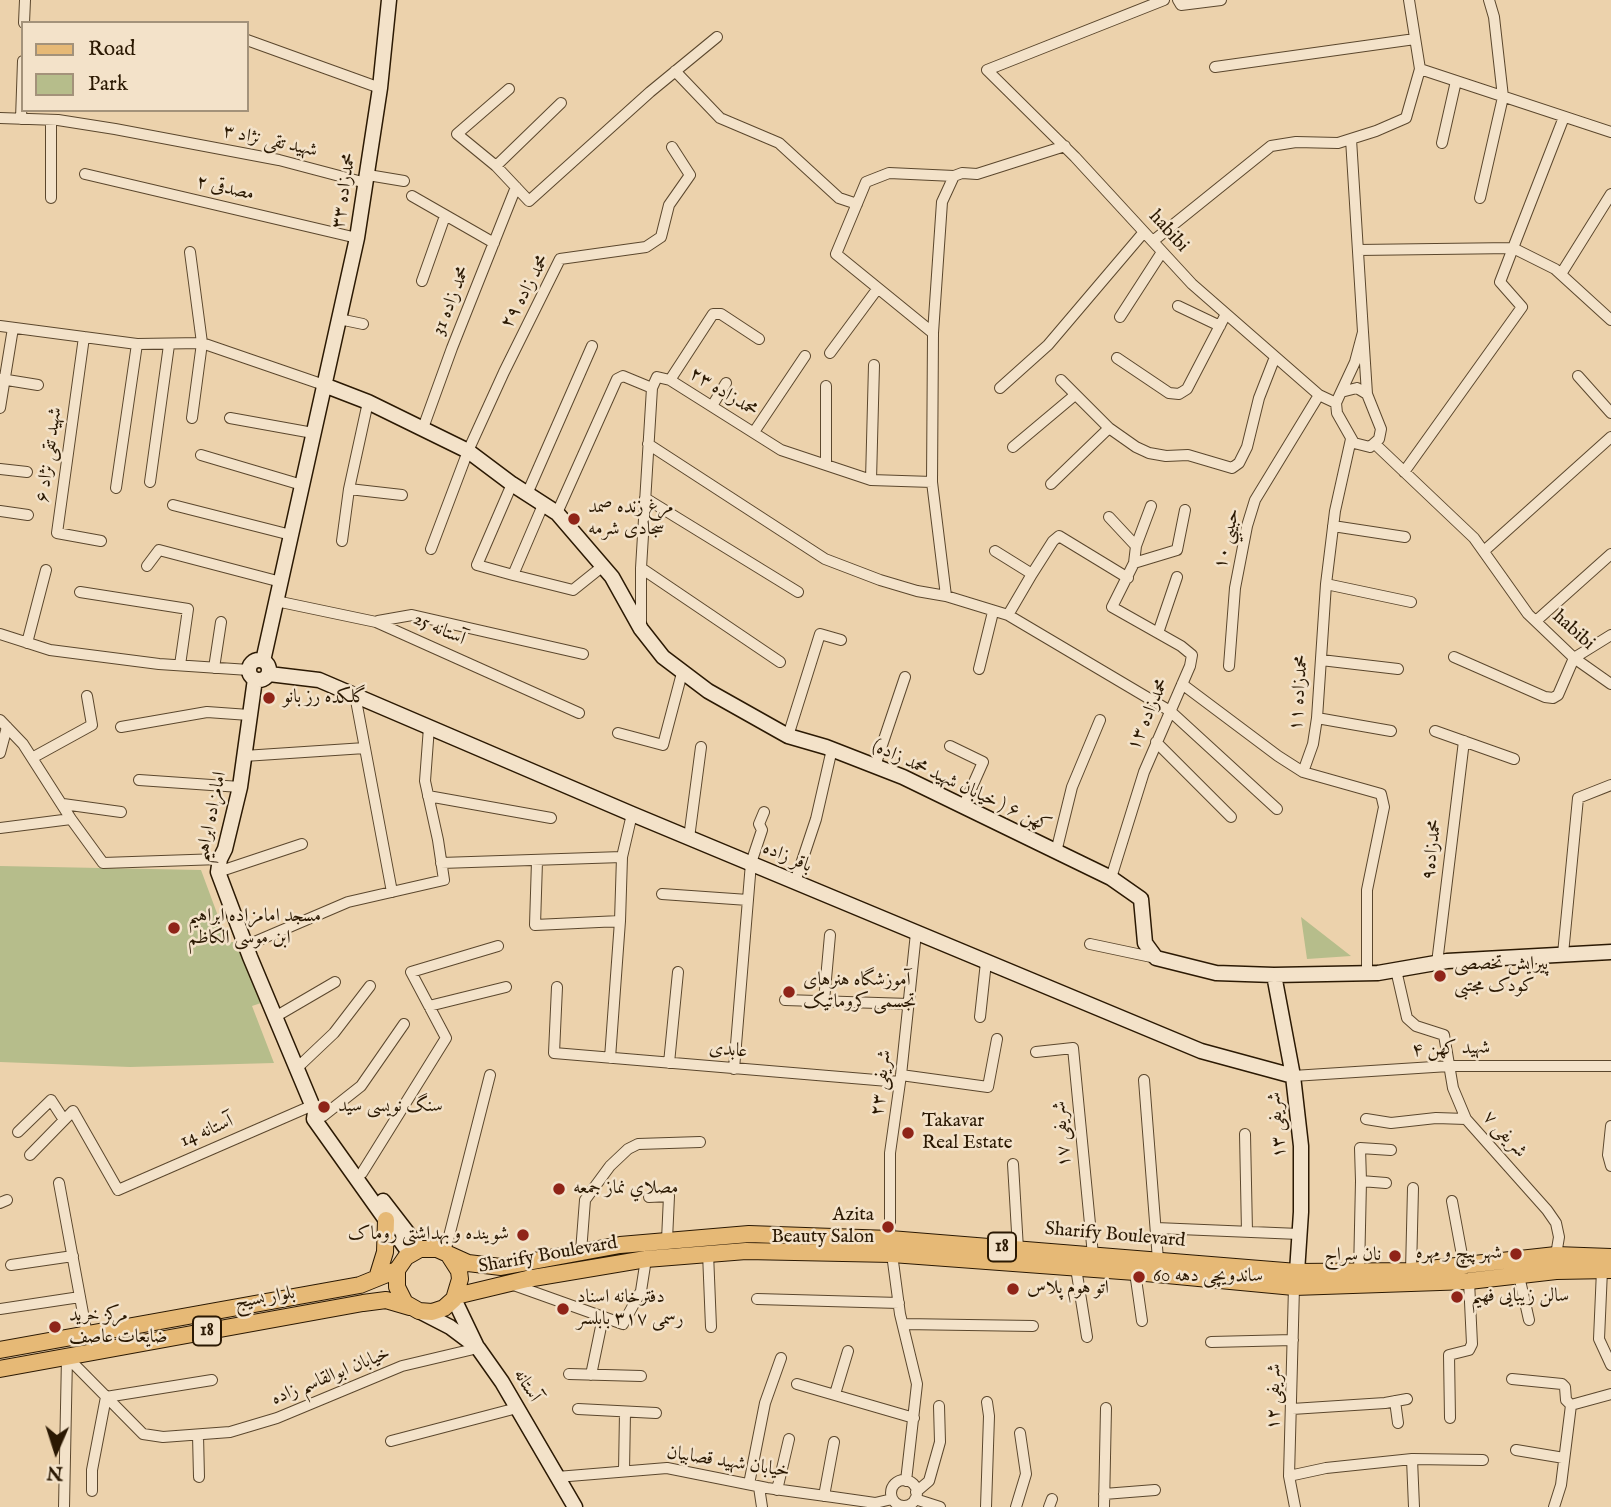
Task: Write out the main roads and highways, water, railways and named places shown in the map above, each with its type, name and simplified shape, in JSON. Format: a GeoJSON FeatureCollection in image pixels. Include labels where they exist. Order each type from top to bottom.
{"type":"FeatureCollection","features":[{"type":"Feature","properties":{"kind":"main road"},"geometry":{"type":"LineString","coordinates":[[377,1278],[385,1252],[386,1220]]}},
{"type":"Feature","properties":{"kind":"main road","name":"Sharify Boulevard"},"geometry":{"type":"LineString","coordinates":[[447,1254],[479,1266],[495,1267],[667,1240],[750,1234],[891,1246],[1076,1268],[1295,1280],[1467,1274],[1519,1276],[1608,1266]]}},
{"type":"Feature","properties":{"kind":"main road","name":"Sharify Boulevard"},"geometry":{"type":"LineString","coordinates":[[455,1298],[503,1284],[646,1259],[708,1253],[891,1246],[1018,1249],[1158,1260],[1295,1280],[1411,1271],[1430,1276]]}},
{"type":"Feature","properties":{"kind":"main road","name":"18"},"geometry":{"type":"LineString","coordinates":[[397,1270],[415,1251],[428,1248],[447,1254]]}},
{"type":"Feature","properties":{"kind":"main road"},"geometry":{"type":"LineString","coordinates":[[447,1254],[459,1271],[459,1288],[455,1298]]}},
{"type":"Feature","properties":{"kind":"main road","name":"Sharify Boulevard"},"geometry":{"type":"LineString","coordinates":[[1467,1274],[1556,1255],[1608,1266]]}},
{"type":"Feature","properties":{"kind":"main road"},"geometry":{"type":"LineString","coordinates":[[495,1267],[485,1276],[488,1282],[503,1284]]}},
{"type":"Feature","properties":{"kind":"main road"},"geometry":{"type":"LineString","coordinates":[[397,1270],[400,1296],[416,1309]]}},
{"type":"Feature","properties":{"kind":"main road","name":"بلوار بسیج"},"geometry":{"type":"LineString","coordinates":[[0,1350],[360,1285],[397,1270]]}},
{"type":"Feature","properties":{"kind":"main road","name":"18"},"geometry":{"type":"LineString","coordinates":[[416,1309],[432,1312],[444,1308],[455,1298]]}},
{"type":"Feature","properties":{"kind":"main road","name":"بلوار بسیج"},"geometry":{"type":"LineString","coordinates":[[0,1369],[363,1303],[386,1300],[416,1309]]}},
{"type":"Feature","properties":{"kind":"place","name":"مرغ زنده صمد سجادی شرمه"},"geometry":{"type":"Point","coordinates":[574,519]}},
{"type":"Feature","properties":{"kind":"place","name":"گلکده رز بانو"},"geometry":{"type":"Point","coordinates":[269,698]}},
{"type":"Feature","properties":{"kind":"place","name":"مسجد امامزاده ابراهیم ابن موسی الکاظم"},"geometry":{"type":"Point","coordinates":[174,928]}},
{"type":"Feature","properties":{"kind":"place","name":"پیرایش تخصصی کودک مجتبی"},"geometry":{"type":"Point","coordinates":[1440,976]}},
{"type":"Feature","properties":{"kind":"place","name":"آموزشگاه هنرهای تجسمی کروماتیک"},"geometry":{"type":"Point","coordinates":[789,992]}},
{"type":"Feature","properties":{"kind":"place","name":"سنگ نویسی سید"},"geometry":{"type":"Point","coordinates":[324,1107]}},
{"type":"Feature","properties":{"kind":"place","name":"Takavar Real Estate"},"geometry":{"type":"Point","coordinates":[908,1133]}},
{"type":"Feature","properties":{"kind":"place","name":"مصلاي نماز جمعه"},"geometry":{"type":"Point","coordinates":[559,1189]}},
{"type":"Feature","properties":{"kind":"place","name":"Azita Beauty Salon"},"geometry":{"type":"Point","coordinates":[888,1227]}},
{"type":"Feature","properties":{"kind":"place","name":"شوینده و بهداشتی روماک"},"geometry":{"type":"Point","coordinates":[523,1235]}},
{"type":"Feature","properties":{"kind":"place","name":"شهر پیچ و مهره"},"geometry":{"type":"Point","coordinates":[1516,1254]}},
{"type":"Feature","properties":{"kind":"place","name":"نان سراج"},"geometry":{"type":"Point","coordinates":[1395,1256]}},
{"type":"Feature","properties":{"kind":"place","name":"ساندویچی دهه 60"},"geometry":{"type":"Point","coordinates":[1139,1277]}},
{"type":"Feature","properties":{"kind":"place","name":"اتو هوم پلاس"},"geometry":{"type":"Point","coordinates":[1013,1289]}},
{"type":"Feature","properties":{"kind":"place","name":"سالن زیبایی فهیم"},"geometry":{"type":"Point","coordinates":[1457,1297]}},
{"type":"Feature","properties":{"kind":"place","name":"دفترخانه اسناد رسمی ۳۱۷ بابلسر"},"geometry":{"type":"Point","coordinates":[563,1309]}},
{"type":"Feature","properties":{"kind":"place","name":"مرکز خرید ضایعات عاصف"},"geometry":{"type":"Point","coordinates":[55,1327]}}]}
